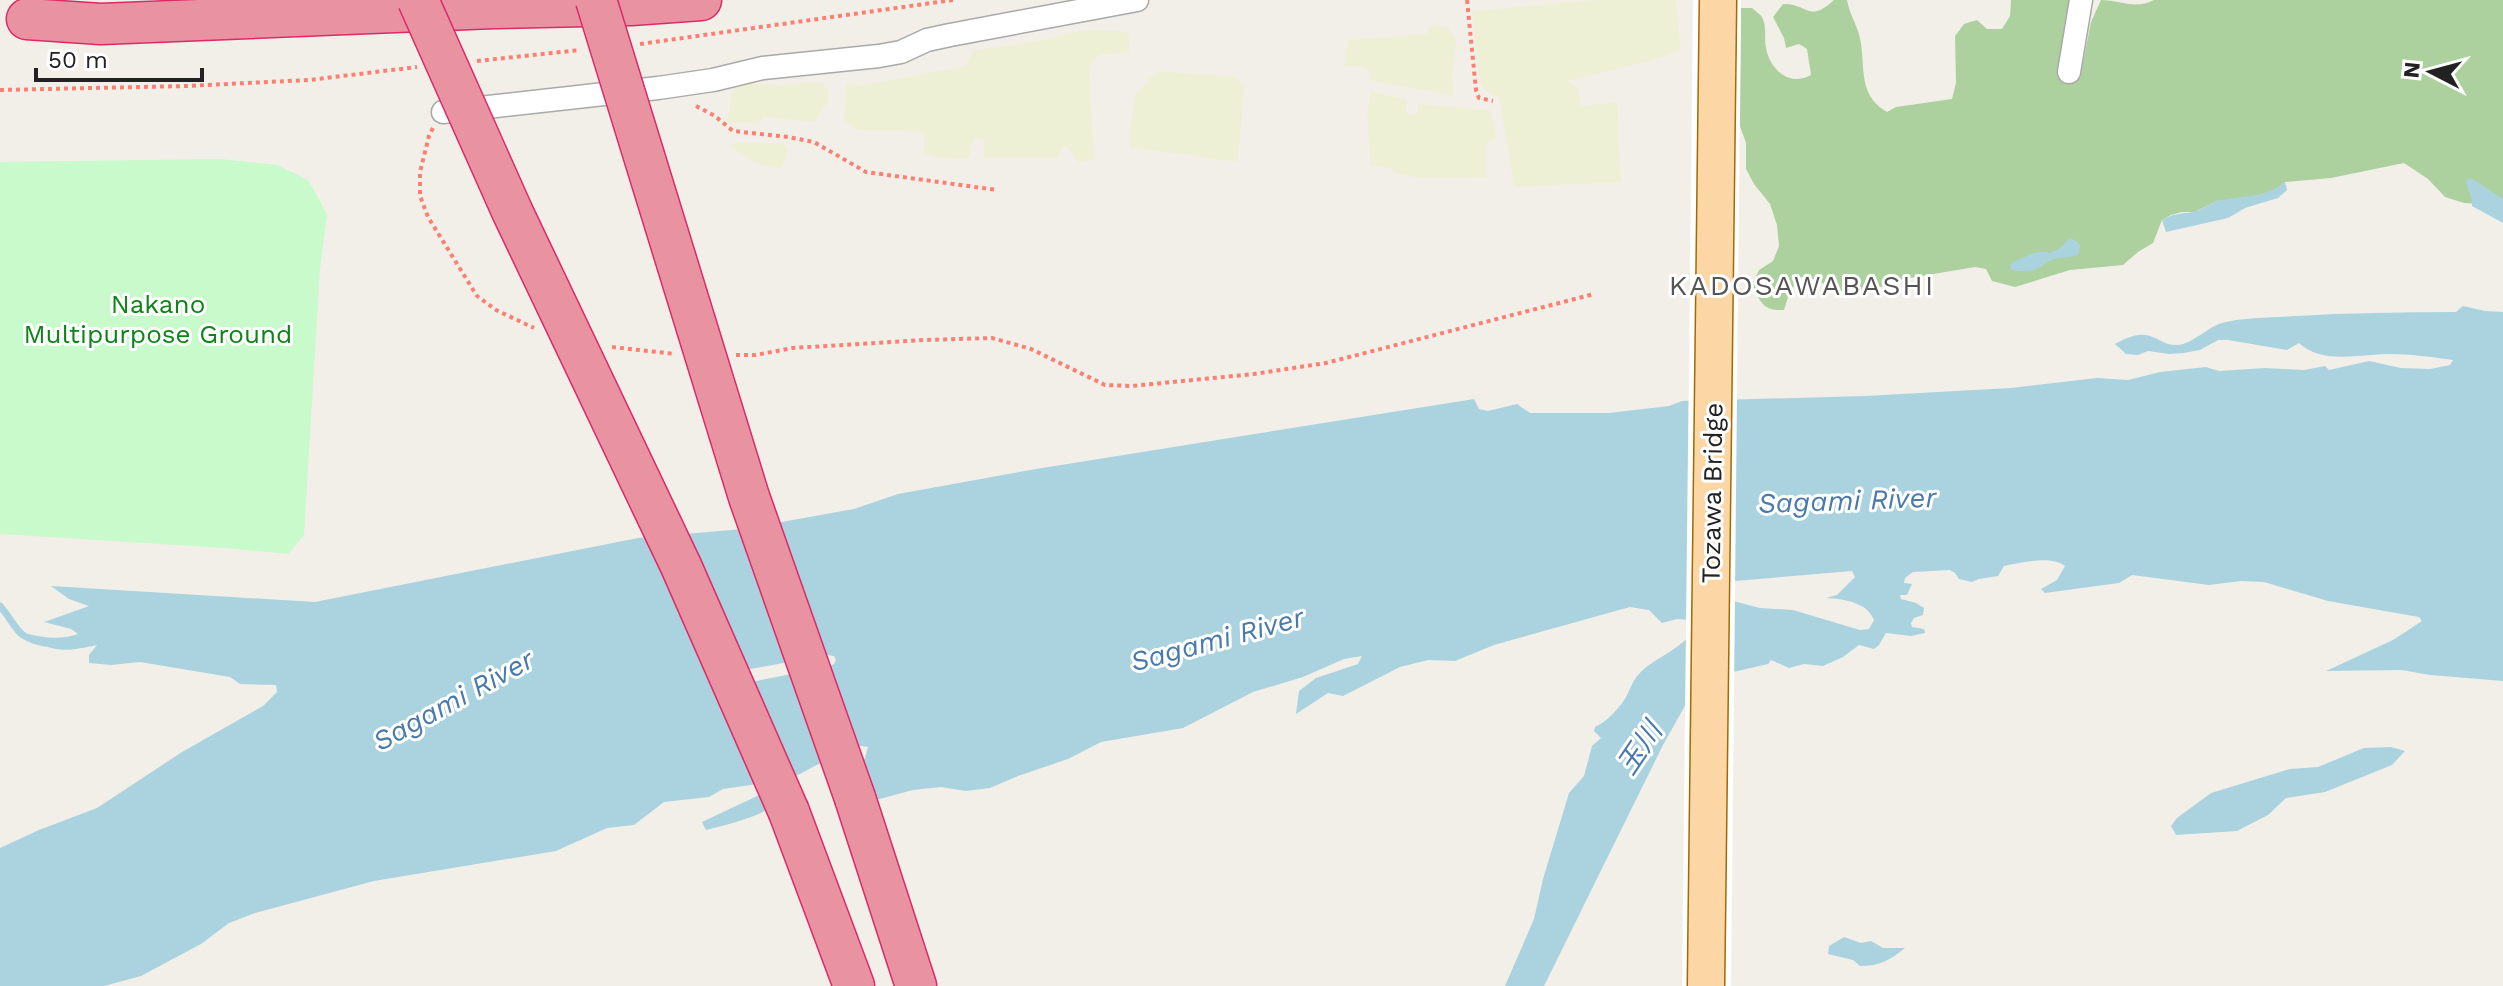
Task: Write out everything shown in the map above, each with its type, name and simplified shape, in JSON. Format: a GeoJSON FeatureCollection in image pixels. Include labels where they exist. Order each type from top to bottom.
{"type":"FeatureCollection","features":[{"type":"Feature","properties":{"kind":"highway"},"geometry":{"type":"LineString","coordinates":[[14,19],[189,12],[349,0]]}},
{"type":"Feature","properties":{"kind":"highway"},"geometry":{"type":"LineString","coordinates":[[418,0],[512,211],[681,566],[789,812],[854,986]]}},
{"type":"Feature","properties":{"kind":"highway"},"geometry":{"type":"LineString","coordinates":[[596,0],[749,497],[855,798],[916,986]]}},
{"type":"Feature","properties":{"kind":"highway"},"geometry":{"type":"LineString","coordinates":[[14,19],[101,24],[701,0]]}},
{"type":"Feature","properties":{"kind":"main road","name":"Tozawa Bridge"},"geometry":{"type":"LineString","coordinates":[[1706,986],[1718,0]]}},
{"type":"Feature","properties":{"kind":"street"},"geometry":{"type":"LineString","coordinates":[[443,112],[658,88],[763,68],[879,56],[901,52],[939,37],[1137,0]]}},
{"type":"Feature","properties":{"kind":"street"},"geometry":{"type":"LineString","coordinates":[[2069,72],[2081,0]]}},
{"type":"Feature","properties":{"kind":"path"},"geometry":{"type":"LineString","coordinates":[[1467,0],[1476,90],[1479,98],[1493,101]]}},
{"type":"Feature","properties":{"kind":"path"},"geometry":{"type":"LineString","coordinates":[[658,88],[715,116],[733,131],[814,142],[866,172],[997,190]]}},
{"type":"Feature","properties":{"kind":"path"},"geometry":{"type":"LineString","coordinates":[[443,112],[429,136],[420,172],[420,196],[428,217],[477,296],[496,310],[538,330]]}},
{"type":"Feature","properties":{"kind":"path"},"geometry":{"type":"LineString","coordinates":[[725,355],[755,355],[793,348],[992,338],[1031,349],[1105,385],[1132,386],[1254,374],[1326,363],[1594,294]]}},
{"type":"Feature","properties":{"kind":"path"},"geometry":{"type":"LineString","coordinates":[[602,346],[677,354]]}},
{"type":"Feature","properties":{"kind":"green space"},"geometry":{"type":"Polygon","coordinates":[[[1595,0],[1676,0],[1681,51],[1568,81],[1579,89],[1581,106],[1617,102],[1621,182],[1514,187],[1499,98],[1486,91],[1480,83],[1472,11],[1595,0]]]}},
{"type":"Feature","properties":{"kind":"green space"},"geometry":{"type":"Polygon","coordinates":[[[1834,0],[1847,0],[1861,42],[1866,86],[1870,96],[1887,112],[1896,107],[1952,99],[1956,83],[1955,36],[1964,24],[1977,20],[1987,29],[2002,29],[2010,16],[2011,0],[2091,0],[2092,6],[2084,17],[2067,81],[2080,78],[2091,22],[2101,0],[2134,4],[2154,0],[2503,0],[2503,210],[2445,197],[2428,179],[2404,163],[2331,178],[2285,182],[2274,191],[2217,201],[2195,212],[2171,215],[2162,220],[2153,243],[2123,265],[2070,270],[2015,287],[1992,281],[1986,269],[1975,267],[1904,279],[1868,291],[1843,292],[1801,277],[1790,291],[1784,310],[1771,309],[1761,301],[1752,285],[1759,270],[1773,261],[1779,246],[1777,225],[1770,204],[1746,169],[1746,143],[1740,126],[1741,8],[1752,8],[1762,17],[1768,56],[1782,74],[1796,79],[1811,75],[1807,49],[1799,44],[1786,48],[1773,17],[1783,4],[1813,12],[1834,0]]]}},
{"type":"Feature","properties":{"kind":"green space"},"geometry":{"type":"Polygon","coordinates":[[[1439,25],[1448,27],[1457,41],[1452,72],[1454,96],[1369,80],[1371,72],[1361,66],[1345,67],[1348,40],[1426,34],[1428,28],[1439,25]]]}},
{"type":"Feature","properties":{"kind":"green space"},"geometry":{"type":"Polygon","coordinates":[[[1099,30],[1129,34],[1129,52],[1099,55],[1089,67],[1094,160],[1078,162],[1063,145],[1058,158],[985,157],[983,139],[974,138],[968,159],[937,157],[924,153],[924,132],[858,130],[844,121],[846,84],[864,85],[966,66],[972,51],[1099,30]]]}},
{"type":"Feature","properties":{"kind":"green space"},"geometry":{"type":"Polygon","coordinates":[[[1157,71],[1235,77],[1244,87],[1238,162],[1130,147],[1136,94],[1157,71]]]}},
{"type":"Feature","properties":{"kind":"green space"},"geometry":{"type":"Polygon","coordinates":[[[821,82],[828,89],[829,101],[813,122],[763,117],[759,124],[727,122],[736,86],[745,83],[781,85],[821,82]]]}},
{"type":"Feature","properties":{"kind":"green space"},"geometry":{"type":"Polygon","coordinates":[[[1371,91],[1407,100],[1406,113],[1417,115],[1418,104],[1490,110],[1497,138],[1486,143],[1486,177],[1417,178],[1394,173],[1391,168],[1370,165],[1367,111],[1371,91]]]}},
{"type":"Feature","properties":{"kind":"green space"},"geometry":{"type":"Polygon","coordinates":[[[735,143],[784,143],[787,150],[785,162],[779,169],[753,162],[731,146],[735,143]]]}},
{"type":"Feature","properties":{"kind":"green space","name":"Nakano Multipurpose Ground"},"geometry":{"type":"Polygon","coordinates":[[[220,159],[277,165],[308,180],[327,214],[320,269],[304,535],[288,554],[0,534],[0,162],[220,159]]]}},
{"type":"Feature","properties":{"kind":"water"},"geometry":{"type":"Polygon","coordinates":[[[2471,178],[2503,199],[2503,223],[2472,206],[2466,181],[2471,178]]]}},
{"type":"Feature","properties":{"kind":"water"},"geometry":{"type":"Polygon","coordinates":[[[2285,182],[2287,190],[2278,198],[2245,208],[2228,218],[2166,232],[2162,220],[2166,218],[2196,211],[2217,201],[2261,194],[2285,182]]]}},
{"type":"Feature","properties":{"kind":"water"},"geometry":{"type":"Polygon","coordinates":[[[2069,239],[2080,245],[2079,254],[2057,258],[2034,270],[2010,270],[2012,262],[2036,253],[2050,253],[2069,239]]]}},
{"type":"Feature","properties":{"kind":"water"},"geometry":{"type":"Polygon","coordinates":[[[2463,306],[2503,312],[2503,681],[2402,670],[2326,671],[2393,640],[2422,621],[2419,617],[2328,601],[2264,582],[2209,585],[2132,575],[2119,583],[2045,593],[2041,589],[2057,580],[2065,566],[2043,560],[2027,562],[2004,566],[1998,576],[1972,582],[1959,579],[1950,570],[1913,572],[1905,578],[1904,583],[1912,584],[1907,595],[1900,595],[1901,599],[1924,608],[1923,615],[1914,618],[1911,623],[1912,627],[1924,629],[1925,633],[1911,636],[1886,633],[1874,649],[1859,645],[1823,666],[1804,664],[1789,668],[1771,660],[1768,664],[1733,672],[1696,686],[1663,745],[1544,986],[1505,986],[1534,919],[1569,793],[1584,776],[1592,746],[1601,738],[1594,731],[1595,727],[1620,706],[1644,669],[1692,633],[1688,620],[1662,623],[1649,610],[1630,607],[1494,645],[1455,661],[1428,660],[1400,667],[1343,696],[1328,693],[1296,714],[1299,691],[1316,678],[1358,664],[1362,656],[1344,659],[1303,677],[1253,692],[1183,728],[1101,742],[1068,759],[990,788],[966,791],[941,787],[913,790],[876,800],[842,785],[865,758],[868,747],[855,745],[796,776],[789,794],[771,808],[728,824],[706,830],[702,822],[770,790],[770,782],[723,789],[709,797],[664,802],[634,825],[607,828],[556,851],[374,881],[255,913],[229,923],[201,944],[141,976],[104,986],[0,986],[0,848],[97,808],[182,752],[263,706],[277,692],[276,685],[240,684],[230,677],[140,662],[111,665],[89,663],[89,655],[97,645],[61,650],[36,641],[28,634],[53,638],[78,634],[44,622],[89,606],[69,599],[51,586],[315,602],[638,538],[743,529],[854,509],[898,494],[1036,469],[1474,399],[1479,409],[1488,411],[1517,404],[1530,413],[1609,413],[1669,406],[1682,401],[1865,396],[2011,388],[2097,378],[2128,380],[2160,372],[2206,367],[2219,371],[2265,368],[2304,370],[2325,366],[2329,370],[2369,361],[2401,368],[2430,369],[2450,365],[2453,360],[2397,354],[2341,357],[2319,354],[2299,343],[2287,350],[2228,340],[2218,340],[2200,350],[2184,353],[2148,351],[2138,355],[2126,354],[2115,344],[2141,335],[2178,345],[2222,323],[2249,319],[2456,312],[2463,306]],[[1852,571],[1735,581],[1733,601],[1760,608],[1793,610],[1860,630],[1869,629],[1874,620],[1866,609],[1847,601],[1826,598],[1837,595],[1855,577],[1852,571]],[[834,656],[745,670],[751,682],[828,667],[836,660],[834,656]]]}},
{"type":"Feature","properties":{"kind":"water"},"geometry":{"type":"Polygon","coordinates":[[[2391,747],[2405,751],[2392,765],[2325,792],[2286,798],[2268,815],[2237,831],[2176,835],[2171,826],[2211,793],[2290,769],[2318,767],[2364,748],[2391,747]]]}},
{"type":"Feature","properties":{"kind":"water"},"geometry":{"type":"Polygon","coordinates":[[[1844,937],[1861,943],[1871,941],[1883,948],[1905,948],[1884,962],[1860,966],[1853,960],[1828,954],[1829,946],[1844,937]]]}},
{"type":"Feature","properties":{"kind":"pier"},"geometry":{"type":"Polygon","coordinates":[[[1693,0],[1741,0],[1731,986],[1682,986],[1693,0]]]}},
{"type":"Feature","properties":{"kind":"waterway"},"geometry":{"type":"LineString","coordinates":[[0,606],[22,634],[45,643]]}},
{"type":"Feature","properties":{"kind":"district","name":"KADOSAWABASHI"},"geometry":{"type":"Point","coordinates":[1802,285]}},
{"type":"Feature","properties":{"kind":"water label","name":"Sagami River"},"geometry":{"type":"Point","coordinates":[1847,500]}},
{"type":"Feature","properties":{"kind":"water label","name":"Sagami River"},"geometry":{"type":"Point","coordinates":[1217,639]}},
{"type":"Feature","properties":{"kind":"water label","name":"Sagami River"},"geometry":{"type":"Point","coordinates":[453,700]}},
{"type":"Feature","properties":{"kind":"water label","name":"玉川"},"geometry":{"type":"Point","coordinates":[1639,748]}}]}
